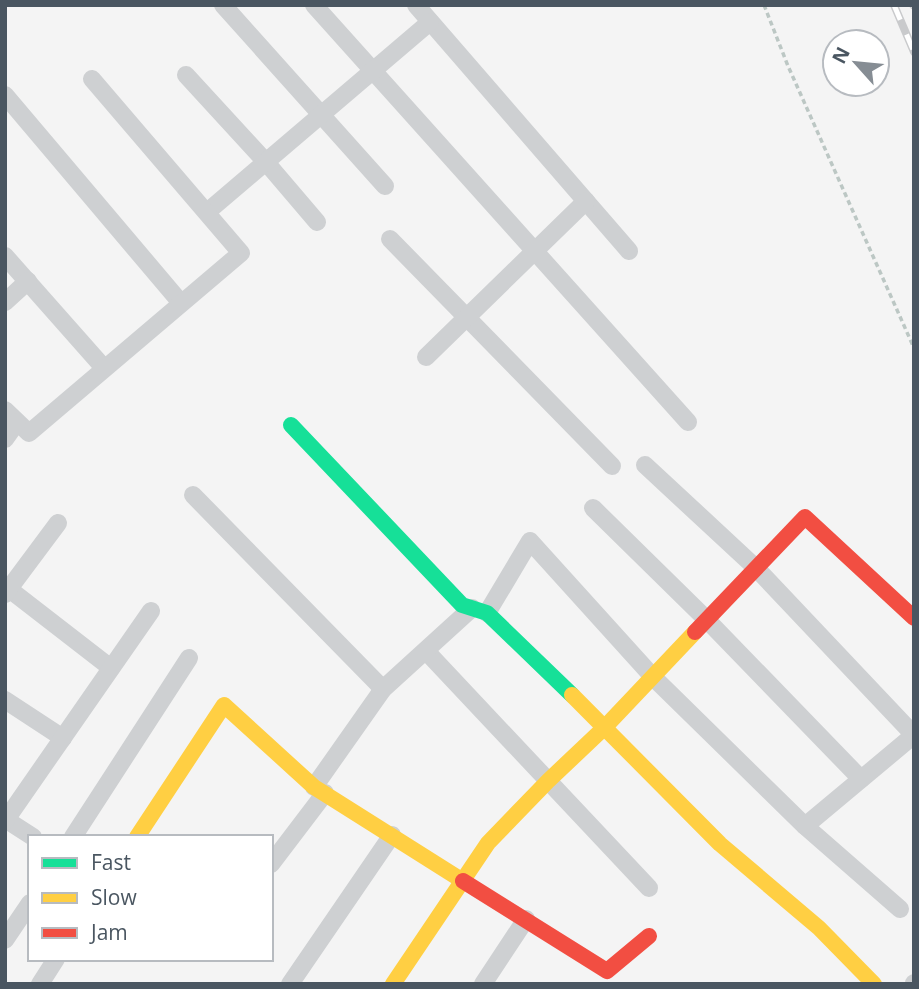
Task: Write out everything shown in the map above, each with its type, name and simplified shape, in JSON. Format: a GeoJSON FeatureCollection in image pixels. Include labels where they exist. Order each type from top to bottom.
{"type":"FeatureCollection","features":[{"type":"Feature","properties":{"kind":"street"},"geometry":{"type":"LineString","coordinates":[[222,5],[384,186]]}},
{"type":"Feature","properties":{"kind":"street"},"geometry":{"type":"LineString","coordinates":[[314,5],[688,422]]}},
{"type":"Feature","properties":{"kind":"street"},"geometry":{"type":"LineString","coordinates":[[416,5],[629,251]]}},
{"type":"Feature","properties":{"kind":"street"},"geometry":{"type":"LineString","coordinates":[[207,212],[430,22]]}},
{"type":"Feature","properties":{"kind":"street"},"geometry":{"type":"LineString","coordinates":[[186,75],[317,222]]}},
{"type":"Feature","properties":{"kind":"street"},"geometry":{"type":"LineString","coordinates":[[5,439],[11,416],[29,433],[241,253],[92,79]]}},
{"type":"Feature","properties":{"kind":"street"},"geometry":{"type":"LineString","coordinates":[[5,95],[181,303]]}},
{"type":"Feature","properties":{"kind":"street"},"geometry":{"type":"LineString","coordinates":[[426,357],[586,201]]}},
{"type":"Feature","properties":{"kind":"street"},"geometry":{"type":"LineString","coordinates":[[390,239],[612,466]]}},
{"type":"Feature","properties":{"kind":"street"},"geometry":{"type":"LineString","coordinates":[[5,256],[104,368]]}},
{"type":"Feature","properties":{"kind":"street"},"geometry":{"type":"LineString","coordinates":[[5,302],[28,281]]}},
{"type":"Feature","properties":{"kind":"street"},"geometry":{"type":"LineString","coordinates":[[291,425],[462,605],[480,610],[605,727],[720,844],[819,928],[874,984]]}},
{"type":"Feature","properties":{"kind":"street"},"geometry":{"type":"LineString","coordinates":[[645,465],[756,568],[914,735],[805,826]]}},
{"type":"Feature","properties":{"kind":"street"},"geometry":{"type":"LineString","coordinates":[[193,495],[383,689]]}},
{"type":"Feature","properties":{"kind":"street"},"geometry":{"type":"LineString","coordinates":[[593,508],[707,620],[861,779]]}},
{"type":"Feature","properties":{"kind":"street"},"geometry":{"type":"LineString","coordinates":[[393,984],[488,843],[605,727],[805,517],[914,618]]}},
{"type":"Feature","properties":{"kind":"street"},"geometry":{"type":"LineString","coordinates":[[58,523],[7,592],[111,668]]}},
{"type":"Feature","properties":{"kind":"street"},"geometry":{"type":"LineString","coordinates":[[273,861],[383,689],[426,651],[480,610],[530,541],[653,677],[805,826],[900,909]]}},
{"type":"Feature","properties":{"kind":"street"},"geometry":{"type":"LineString","coordinates":[[30,835],[6,820],[151,611]]}},
{"type":"Feature","properties":{"kind":"street"},"geometry":{"type":"LineString","coordinates":[[426,651],[649,888]]}},
{"type":"Feature","properties":{"kind":"street"},"geometry":{"type":"LineString","coordinates":[[74,835],[189,658]]}},
{"type":"Feature","properties":{"kind":"street"},"geometry":{"type":"LineString","coordinates":[[5,700],[63,738]]}},
{"type":"Feature","properties":{"kind":"street"},"geometry":{"type":"LineString","coordinates":[[138,835],[224,705],[320,790],[607,971],[649,936]]}},
{"type":"Feature","properties":{"kind":"street"},"geometry":{"type":"LineString","coordinates":[[290,984],[392,835]]}},
{"type":"Feature","properties":{"kind":"street"},"geometry":{"type":"LineString","coordinates":[[5,940],[28,906]]}},
{"type":"Feature","properties":{"kind":"street"},"geometry":{"type":"LineString","coordinates":[[483,984],[526,919]]}},
{"type":"Feature","properties":{"kind":"street"},"geometry":{"type":"LineString","coordinates":[[40,984],[55,961]]}},
{"type":"Feature","properties":{"kind":"path"},"geometry":{"type":"LineString","coordinates":[[764,5],[788,66],[914,348]]}},
{"type":"Feature","properties":{"kind":"railway"},"geometry":{"type":"LineString","coordinates":[[894,5],[914,52]]}},
{"type":"Feature","properties":{"kind":"traffic: fast"},"geometry":{"type":"LineString","coordinates":[[291,425],[462,605],[487,613],[572,695]]}},
{"type":"Feature","properties":{"kind":"traffic: slow"},"geometry":{"type":"LineString","coordinates":[[393,984],[488,843],[605,727],[695,632]]}},
{"type":"Feature","properties":{"kind":"traffic: slow"},"geometry":{"type":"LineString","coordinates":[[572,695],[720,844],[819,928],[874,984]]}},
{"type":"Feature","properties":{"kind":"traffic: slow"},"geometry":{"type":"LineString","coordinates":[[138,835],[224,705],[314,787],[463,881]]}},
{"type":"Feature","properties":{"kind":"traffic: jam"},"geometry":{"type":"LineString","coordinates":[[695,632],[805,517],[914,618]]}},
{"type":"Feature","properties":{"kind":"traffic: jam"},"geometry":{"type":"LineString","coordinates":[[463,881],[607,971],[649,936]]}}]}
